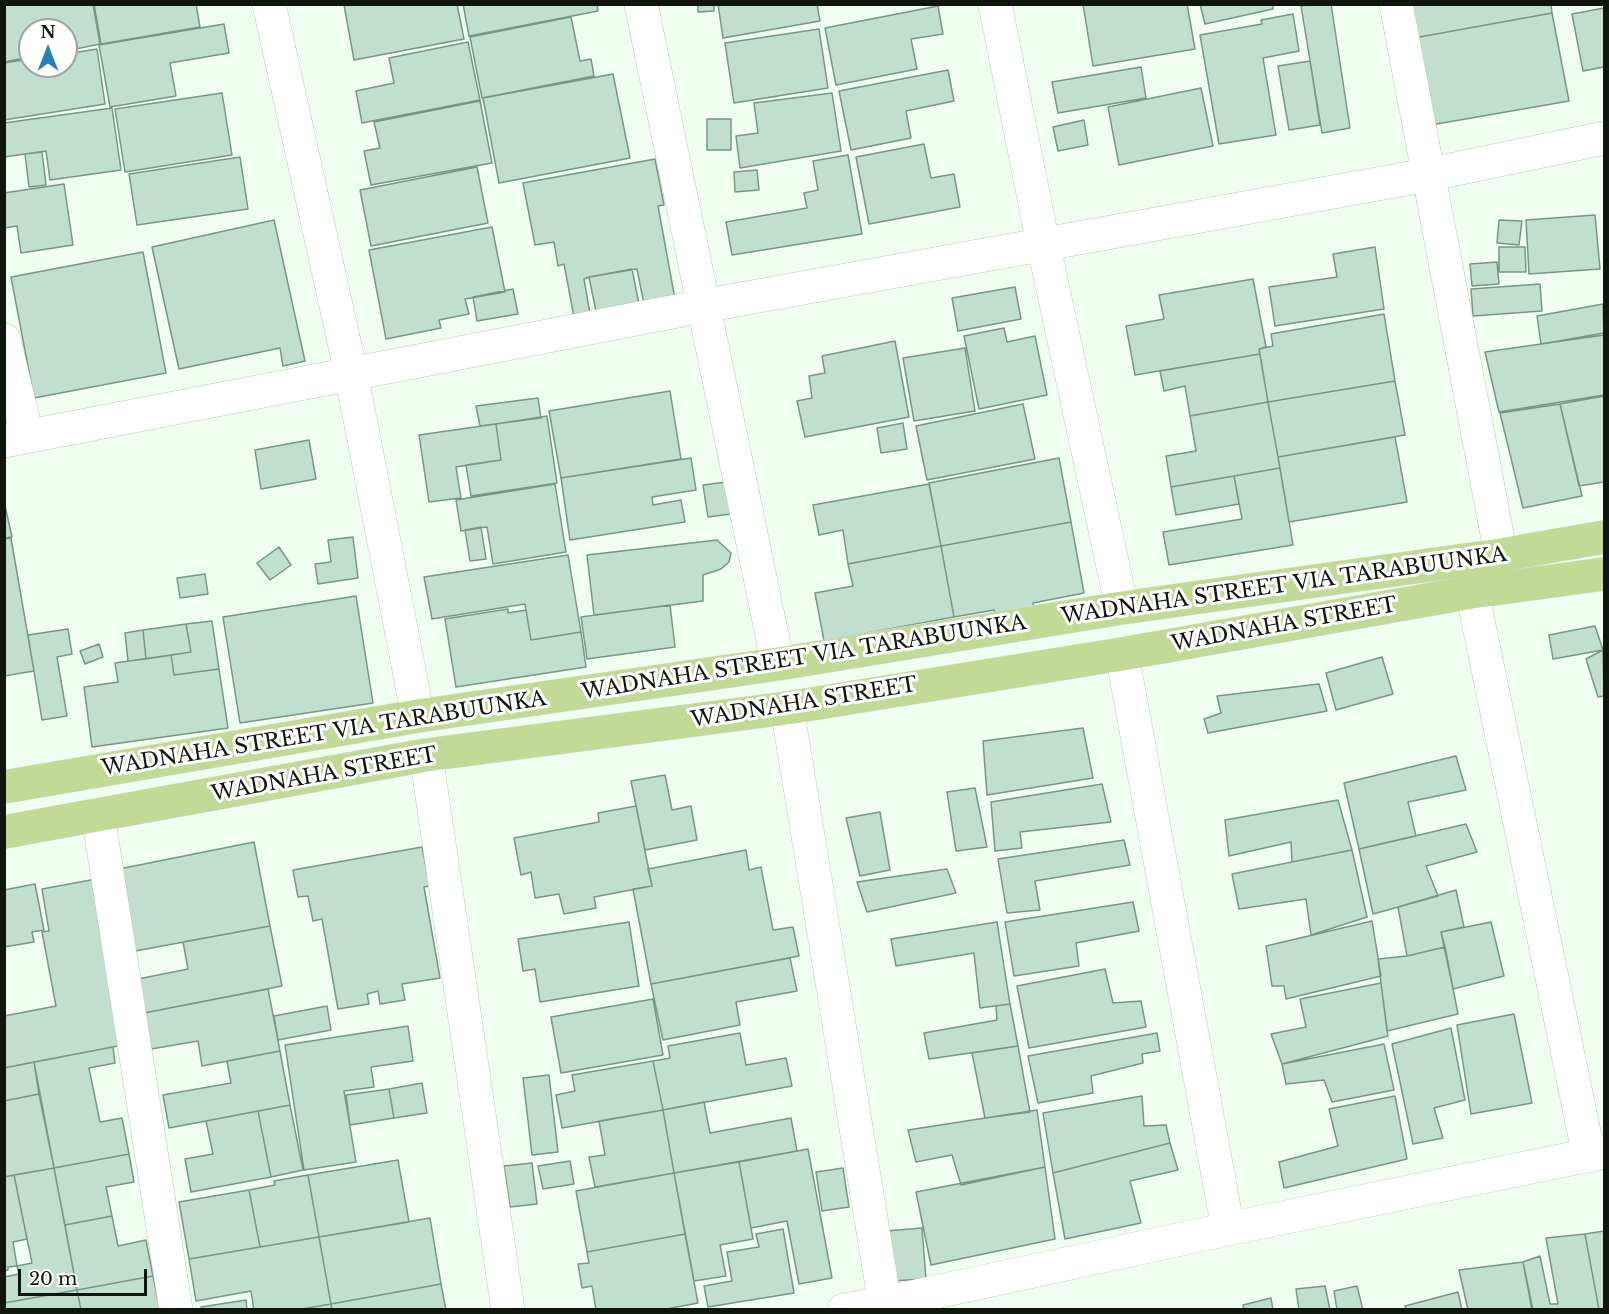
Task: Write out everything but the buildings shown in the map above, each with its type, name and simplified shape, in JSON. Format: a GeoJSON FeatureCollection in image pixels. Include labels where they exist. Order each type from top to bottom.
{"type":"FeatureCollection","features":[{"type":"Feature","properties":{"kind":"main road","name":"WADNAHA STREET VIA TARABUUNKA"},"geometry":{"type":"LineString","coordinates":[[4,787],[418,716],[778,664],[1122,608],[1501,555],[1605,537]]}},
{"type":"Feature","properties":{"kind":"main road","name":"WADNAHA STREET"},"geometry":{"type":"LineString","coordinates":[[4,832],[426,756],[787,708],[1122,654],[1472,592],[1605,574]]}},
{"type":"Feature","properties":{"kind":"street"},"geometry":{"type":"LineString","coordinates":[[269,4],[351,374],[418,716]]}},
{"type":"Feature","properties":{"kind":"street"},"geometry":{"type":"LineString","coordinates":[[641,4],[778,664]]}},
{"type":"Feature","properties":{"kind":"street"},"geometry":{"type":"LineString","coordinates":[[995,4],[1043,243],[1122,608]]}},
{"type":"Feature","properties":{"kind":"street"},"geometry":{"type":"LineString","coordinates":[[1396,4],[1501,555]]}},
{"type":"Feature","properties":{"kind":"street"},"geometry":{"type":"LineString","coordinates":[[4,340],[16,438],[703,306],[1427,175],[1605,138]]}},
{"type":"Feature","properties":{"kind":"street"},"geometry":{"type":"LineString","coordinates":[[843,1310],[885,1306],[1228,1229],[1597,1154],[1472,592]]}},
{"type":"Feature","properties":{"kind":"street"},"geometry":{"type":"LineString","coordinates":[[1122,654],[1228,1229]]}},
{"type":"Feature","properties":{"kind":"street"},"geometry":{"type":"LineString","coordinates":[[787,708],[885,1306]]}},
{"type":"Feature","properties":{"kind":"street"},"geometry":{"type":"LineString","coordinates":[[426,756],[508,1310]]}},
{"type":"Feature","properties":{"kind":"street"},"geometry":{"type":"LineString","coordinates":[[98,815],[176,1310]]}}]}
